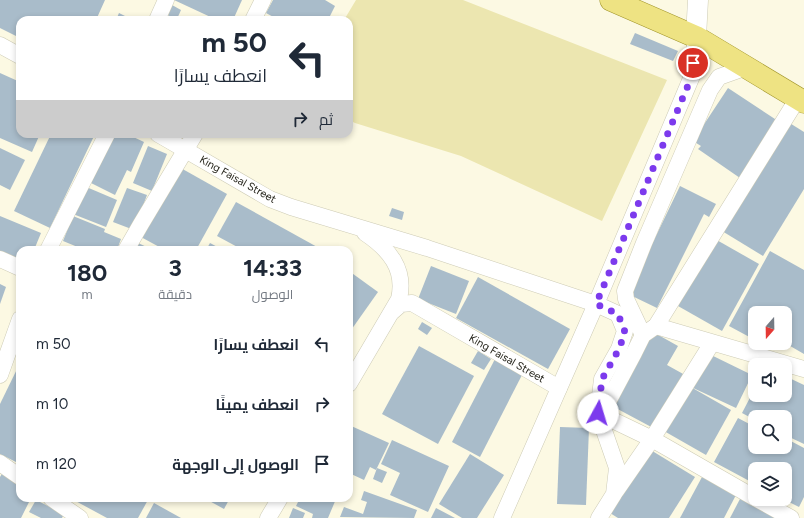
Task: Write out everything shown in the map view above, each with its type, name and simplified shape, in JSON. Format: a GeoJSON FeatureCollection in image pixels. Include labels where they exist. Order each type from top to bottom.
{"type":"FeatureCollection","features":[{"type":"Feature","properties":{"kind":"main road"},"geometry":{"type":"LineString","coordinates":[[611,0],[696,37],[801,100]]}},
{"type":"Feature","properties":{"kind":"street"},"geometry":{"type":"LineString","coordinates":[[159,16],[166,0]]}},
{"type":"Feature","properties":{"kind":"street"},"geometry":{"type":"LineString","coordinates":[[255,16],[263,0]]}},
{"type":"Feature","properties":{"kind":"street"},"geometry":{"type":"LineString","coordinates":[[502,518],[596,304],[692,76],[698,0]]}},
{"type":"Feature","properties":{"kind":"street"},"geometry":{"type":"LineString","coordinates":[[0,45],[16,54]]}},
{"type":"Feature","properties":{"kind":"street"},"geometry":{"type":"LineString","coordinates":[[747,67],[719,77],[710,90],[625,290],[626,299],[649,330],[712,343],[804,369]]}},
{"type":"Feature","properties":{"kind":"street"},"geometry":{"type":"LineString","coordinates":[[598,413],[610,398],[649,330],[801,100]]}},
{"type":"Feature","properties":{"kind":"street"},"geometry":{"type":"LineString","coordinates":[[50,246],[105,138]]}},
{"type":"Feature","properties":{"kind":"street","name":"King Faisal Street"},"geometry":{"type":"LineString","coordinates":[[165,138],[270,199],[291,207],[346,223]]}},
{"type":"Feature","properties":{"kind":"street"},"geometry":{"type":"LineString","coordinates":[[128,246],[193,138]]}},
{"type":"Feature","properties":{"kind":"street"},"geometry":{"type":"LineString","coordinates":[[346,223],[596,304],[618,314],[625,332],[619,349],[602,379],[598,413],[617,468],[614,494]]}},
{"type":"Feature","properties":{"kind":"street"},"geometry":{"type":"LineString","coordinates":[[346,223],[361,230],[374,239],[390,255],[400,276],[401,289],[399,299],[393,311],[353,377]]}},
{"type":"Feature","properties":{"kind":"street"},"geometry":{"type":"LineString","coordinates":[[0,259],[16,266]]}},
{"type":"Feature","properties":{"kind":"street","name":"King Faisal Street"},"geometry":{"type":"LineString","coordinates":[[393,311],[401,304],[412,303],[559,388]]}},
{"type":"Feature","properties":{"kind":"street"},"geometry":{"type":"LineString","coordinates":[[0,375],[16,330]]}},
{"type":"Feature","properties":{"kind":"street"},"geometry":{"type":"LineString","coordinates":[[598,518],[652,439],[712,343]]}},
{"type":"Feature","properties":{"kind":"street"},"geometry":{"type":"LineString","coordinates":[[598,413],[652,439],[748,493]]}},
{"type":"Feature","properties":{"kind":"street"},"geometry":{"type":"LineString","coordinates":[[0,463],[16,474]]}},
{"type":"Feature","properties":{"kind":"street"},"geometry":{"type":"LineString","coordinates":[[57,502],[80,518]]}},
{"type":"Feature","properties":{"kind":"street"},"geometry":{"type":"LineString","coordinates":[[268,518],[276,502]]}},
{"type":"Feature","properties":{"kind":"street"},"geometry":{"type":"LineString","coordinates":[[770,506],[791,518]]}},
{"type":"Feature","properties":{"kind":"shaded area"},"geometry":{"type":"Polygon","coordinates":[[[356,0],[463,0],[667,80],[602,221],[461,156],[353,122],[353,16],[346,16],[356,0]]]}},
{"type":"Feature","properties":{"kind":"building"},"geometry":{"type":"Polygon","coordinates":[[[0,0],[105,0],[98,16],[16,16],[16,36],[0,28],[0,0]]]}},
{"type":"Feature","properties":{"kind":"building"},"geometry":{"type":"Polygon","coordinates":[[[174,0],[242,0],[235,16],[208,16],[174,0]]]}},
{"type":"Feature","properties":{"kind":"building"},"geometry":{"type":"Polygon","coordinates":[[[273,0],[325,0],[335,6],[330,16],[272,16],[266,13],[273,0]]]}},
{"type":"Feature","properties":{"kind":"building"},"geometry":{"type":"Polygon","coordinates":[[[172,5],[181,10],[178,16],[167,15],[172,5]]]}},
{"type":"Feature","properties":{"kind":"building"},"geometry":{"type":"Polygon","coordinates":[[[119,13],[125,16],[118,16],[119,13]]]}},
{"type":"Feature","properties":{"kind":"building"},"geometry":{"type":"Polygon","coordinates":[[[635,33],[678,51],[673,61],[630,44],[635,33]]]}},
{"type":"Feature","properties":{"kind":"building"},"geometry":{"type":"Polygon","coordinates":[[[0,73],[16,80],[16,138],[38,138],[32,152],[0,138],[0,73]]]}},
{"type":"Feature","properties":{"kind":"building"},"geometry":{"type":"Polygon","coordinates":[[[728,88],[778,121],[740,178],[698,149],[701,146],[693,141],[728,88]]]}},
{"type":"Feature","properties":{"kind":"building"},"geometry":{"type":"Polygon","coordinates":[[[788,122],[804,132],[804,189],[763,256],[722,231],[788,122]]]}},
{"type":"Feature","properties":{"kind":"building"},"geometry":{"type":"Polygon","coordinates":[[[49,138],[93,138],[50,228],[14,211],[49,138]]]}},
{"type":"Feature","properties":{"kind":"building"},"geometry":{"type":"Polygon","coordinates":[[[111,138],[136,138],[144,142],[131,172],[127,170],[115,195],[91,183],[111,138]]]}},
{"type":"Feature","properties":{"kind":"building"},"geometry":{"type":"Polygon","coordinates":[[[148,146],[167,154],[152,191],[133,183],[148,146]]]}},
{"type":"Feature","properties":{"kind":"building"},"geometry":{"type":"Polygon","coordinates":[[[0,148],[25,160],[10,190],[0,185],[0,148]]]}},
{"type":"Feature","properties":{"kind":"building"},"geometry":{"type":"Polygon","coordinates":[[[179,167],[227,194],[198,246],[158,246],[139,236],[179,167]]]}},
{"type":"Feature","properties":{"kind":"building"},"geometry":{"type":"Polygon","coordinates":[[[84,186],[117,200],[106,227],[73,214],[84,186]]]}},
{"type":"Feature","properties":{"kind":"building"},"geometry":{"type":"Polygon","coordinates":[[[680,186],[716,204],[709,217],[704,214],[657,308],[628,294],[680,186]]]}},
{"type":"Feature","properties":{"kind":"building"},"geometry":{"type":"Polygon","coordinates":[[[127,188],[147,195],[134,230],[113,222],[127,188]]]}},
{"type":"Feature","properties":{"kind":"building"},"geometry":{"type":"Polygon","coordinates":[[[236,202],[315,246],[236,246],[217,236],[236,202]]]}},
{"type":"Feature","properties":{"kind":"building"},"geometry":{"type":"Polygon","coordinates":[[[392,208],[404,212],[402,220],[389,216],[392,208]]]}},
{"type":"Feature","properties":{"kind":"building"},"geometry":{"type":"Polygon","coordinates":[[[0,216],[41,233],[36,246],[16,246],[16,262],[0,256],[0,216]]]}},
{"type":"Feature","properties":{"kind":"building"},"geometry":{"type":"Polygon","coordinates":[[[73,216],[105,229],[104,232],[121,239],[118,246],[75,246],[63,241],[73,216]]]}},
{"type":"Feature","properties":{"kind":"building"},"geometry":{"type":"Polygon","coordinates":[[[715,239],[759,264],[722,331],[678,306],[715,239]]]}},
{"type":"Feature","properties":{"kind":"building"},"geometry":{"type":"Polygon","coordinates":[[[136,242],[144,246],[134,246],[136,242]]]}},
{"type":"Feature","properties":{"kind":"building"},"geometry":{"type":"Polygon","coordinates":[[[210,243],[216,246],[208,246],[210,243]]]}},
{"type":"Feature","properties":{"kind":"building"},"geometry":{"type":"Polygon","coordinates":[[[770,251],[804,270],[804,354],[792,347],[792,306],[748,306],[748,336],[729,326],[770,251]]]}},
{"type":"Feature","properties":{"kind":"building"},"geometry":{"type":"Polygon","coordinates":[[[431,266],[469,281],[456,314],[418,299],[431,266]]]}},
{"type":"Feature","properties":{"kind":"building"},"geometry":{"type":"Polygon","coordinates":[[[353,274],[378,292],[353,327],[353,274]]]}},
{"type":"Feature","properties":{"kind":"building"},"geometry":{"type":"Polygon","coordinates":[[[478,277],[570,329],[548,369],[456,318],[478,277]]]}},
{"type":"Feature","properties":{"kind":"building"},"geometry":{"type":"Polygon","coordinates":[[[0,284],[6,287],[0,304],[0,284]]]}},
{"type":"Feature","properties":{"kind":"building"},"geometry":{"type":"Polygon","coordinates":[[[422,322],[432,328],[427,335],[418,329],[422,322]]]}},
{"type":"Feature","properties":{"kind":"building"},"geometry":{"type":"Polygon","coordinates":[[[653,332],[678,346],[667,365],[685,375],[655,429],[612,406],[653,332]]]}},
{"type":"Feature","properties":{"kind":"building"},"geometry":{"type":"Polygon","coordinates":[[[419,346],[474,376],[438,444],[382,414],[419,346]]]}},
{"type":"Feature","properties":{"kind":"building"},"geometry":{"type":"Polygon","coordinates":[[[478,351],[491,359],[484,370],[471,363],[478,351]]]}},
{"type":"Feature","properties":{"kind":"building"},"geometry":{"type":"Polygon","coordinates":[[[707,353],[748,373],[748,383],[736,408],[691,387],[707,353]]]}},
{"type":"Feature","properties":{"kind":"building"},"geometry":{"type":"Polygon","coordinates":[[[495,359],[523,373],[480,457],[452,442],[495,359]]]}},
{"type":"Feature","properties":{"kind":"building"},"geometry":{"type":"Polygon","coordinates":[[[16,371],[16,462],[0,454],[0,404],[16,371]]]}},
{"type":"Feature","properties":{"kind":"building"},"geometry":{"type":"Polygon","coordinates":[[[792,379],[804,385],[804,444],[792,438],[792,410],[748,410],[748,416],[742,413],[748,401],[792,402],[792,379]]]}},
{"type":"Feature","properties":{"kind":"building"},"geometry":{"type":"Polygon","coordinates":[[[689,386],[731,410],[706,455],[664,431],[689,386]]]}},
{"type":"Feature","properties":{"kind":"building"},"geometry":{"type":"Polygon","coordinates":[[[738,418],[748,423],[748,454],[792,454],[792,442],[804,448],[804,497],[799,507],[792,504],[792,462],[748,462],[748,480],[714,462],[738,418]]]}},
{"type":"Feature","properties":{"kind":"building"},"geometry":{"type":"Polygon","coordinates":[[[353,427],[389,443],[376,470],[370,467],[364,480],[353,475],[353,427]]]}},
{"type":"Feature","properties":{"kind":"building"},"geometry":{"type":"Polygon","coordinates":[[[560,427],[589,428],[586,505],[557,504],[560,427]]]}},
{"type":"Feature","properties":{"kind":"building"},"geometry":{"type":"Polygon","coordinates":[[[392,440],[449,466],[428,512],[390,495],[400,473],[381,464],[392,440]]]}},
{"type":"Feature","properties":{"kind":"building"},"geometry":{"type":"Polygon","coordinates":[[[649,449],[695,477],[669,518],[618,518],[610,513],[649,449]]]}},
{"type":"Feature","properties":{"kind":"building"},"geometry":{"type":"Polygon","coordinates":[[[470,454],[504,475],[477,518],[462,518],[439,504],[470,454]]]}},
{"type":"Feature","properties":{"kind":"building"},"geometry":{"type":"Polygon","coordinates":[[[377,468],[387,472],[382,483],[373,479],[377,468]]]}},
{"type":"Feature","properties":{"kind":"building"},"geometry":{"type":"Polygon","coordinates":[[[3,472],[16,479],[16,502],[29,502],[21,518],[0,518],[0,477],[3,472]]]}},
{"type":"Feature","properties":{"kind":"building"},"geometry":{"type":"Polygon","coordinates":[[[702,477],[736,495],[724,518],[680,518],[702,477]]]}},
{"type":"Feature","properties":{"kind":"building"},"geometry":{"type":"Polygon","coordinates":[[[364,491],[417,510],[414,518],[340,517],[344,507],[363,514],[367,502],[361,500],[364,491]]]}},
{"type":"Feature","properties":{"kind":"building"},"geometry":{"type":"Polygon","coordinates":[[[741,497],[748,501],[748,506],[758,506],[781,518],[730,518],[741,497]]]}},
{"type":"Feature","properties":{"kind":"building"},"geometry":{"type":"Polygon","coordinates":[[[35,502],[40,502],[64,514],[62,518],[41,518],[29,512],[35,502]]]}},
{"type":"Feature","properties":{"kind":"building"},"geometry":{"type":"Polygon","coordinates":[[[77,502],[147,502],[138,518],[107,518],[77,502]]]}},
{"type":"Feature","properties":{"kind":"building"},"geometry":{"type":"Polygon","coordinates":[[[211,502],[228,502],[224,509],[211,502]]]}},
{"type":"Feature","properties":{"kind":"building"},"geometry":{"type":"Polygon","coordinates":[[[298,502],[335,502],[328,518],[312,518],[313,514],[296,506],[298,502]]]}},
{"type":"Feature","properties":{"kind":"building"},"geometry":{"type":"Polygon","coordinates":[[[154,503],[181,518],[146,518],[154,503]]]}},
{"type":"Feature","properties":{"kind":"building"},"geometry":{"type":"Polygon","coordinates":[[[293,508],[305,513],[303,518],[289,518],[293,508]]]}},
{"type":"Feature","properties":{"kind":"building"},"geometry":{"type":"Polygon","coordinates":[[[436,508],[455,518],[431,518],[436,508]]]}},
{"type":"Feature","properties":{"kind":"route"},"geometry":{"type":"LineString","coordinates":[[598,413],[602,379],[619,349],[625,332],[618,314],[596,304],[692,76],[693,63]]}}]}
